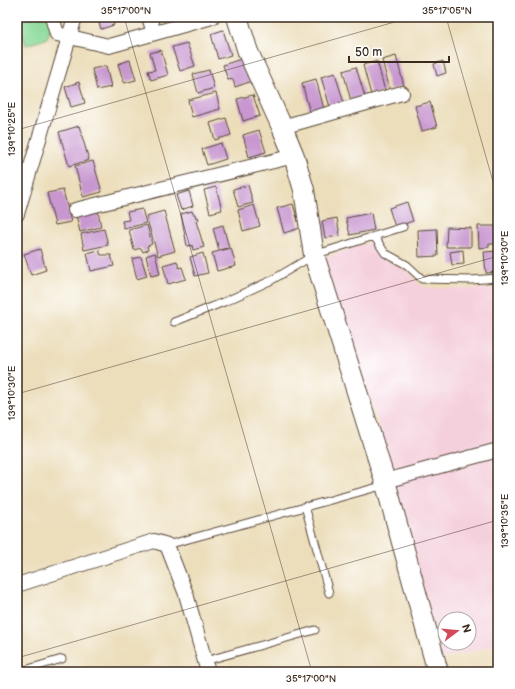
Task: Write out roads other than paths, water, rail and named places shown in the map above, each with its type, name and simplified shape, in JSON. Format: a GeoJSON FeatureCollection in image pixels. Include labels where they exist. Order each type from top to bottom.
{"type":"FeatureCollection","features":[{"type":"Feature","properties":{"kind":"street"},"geometry":{"type":"LineString","coordinates":[[52,17],[57,34],[110,46],[212,17]]}},
{"type":"Feature","properties":{"kind":"street"},"geometry":{"type":"LineString","coordinates":[[17,214],[76,17]]}},
{"type":"Feature","properties":{"kind":"street"},"geometry":{"type":"LineString","coordinates":[[149,17],[154,33]]}},
{"type":"Feature","properties":{"kind":"street"},"geometry":{"type":"LineString","coordinates":[[237,17],[248,52],[294,156],[304,190],[314,255],[386,482],[438,672]]}},
{"type":"Feature","properties":{"kind":"street"},"geometry":{"type":"LineString","coordinates":[[282,127],[402,93]]}},
{"type":"Feature","properties":{"kind":"street"},"geometry":{"type":"LineString","coordinates":[[75,210],[294,156]]}},
{"type":"Feature","properties":{"kind":"street"},"geometry":{"type":"LineString","coordinates":[[386,482],[498,450]]}},
{"type":"Feature","properties":{"kind":"street"},"geometry":{"type":"LineString","coordinates":[[17,585],[154,541],[167,545],[186,594],[207,667]]}},
{"type":"Feature","properties":{"kind":"lane"},"geometry":{"type":"LineString","coordinates":[[174,322],[224,302],[272,280],[314,255],[403,227]]}},
{"type":"Feature","properties":{"kind":"lane"},"geometry":{"type":"LineString","coordinates":[[374,236],[384,252],[407,265],[422,279],[470,280],[498,278]]}},
{"type":"Feature","properties":{"kind":"lane"},"geometry":{"type":"LineString","coordinates":[[167,545],[386,482]]}},
{"type":"Feature","properties":{"kind":"lane"},"geometry":{"type":"LineString","coordinates":[[305,506],[329,593]]}},
{"type":"Feature","properties":{"kind":"lane"},"geometry":{"type":"LineString","coordinates":[[207,667],[315,630]]}},
{"type":"Feature","properties":{"kind":"lane"},"geometry":{"type":"LineString","coordinates":[[18,672],[62,660]]}}]}
